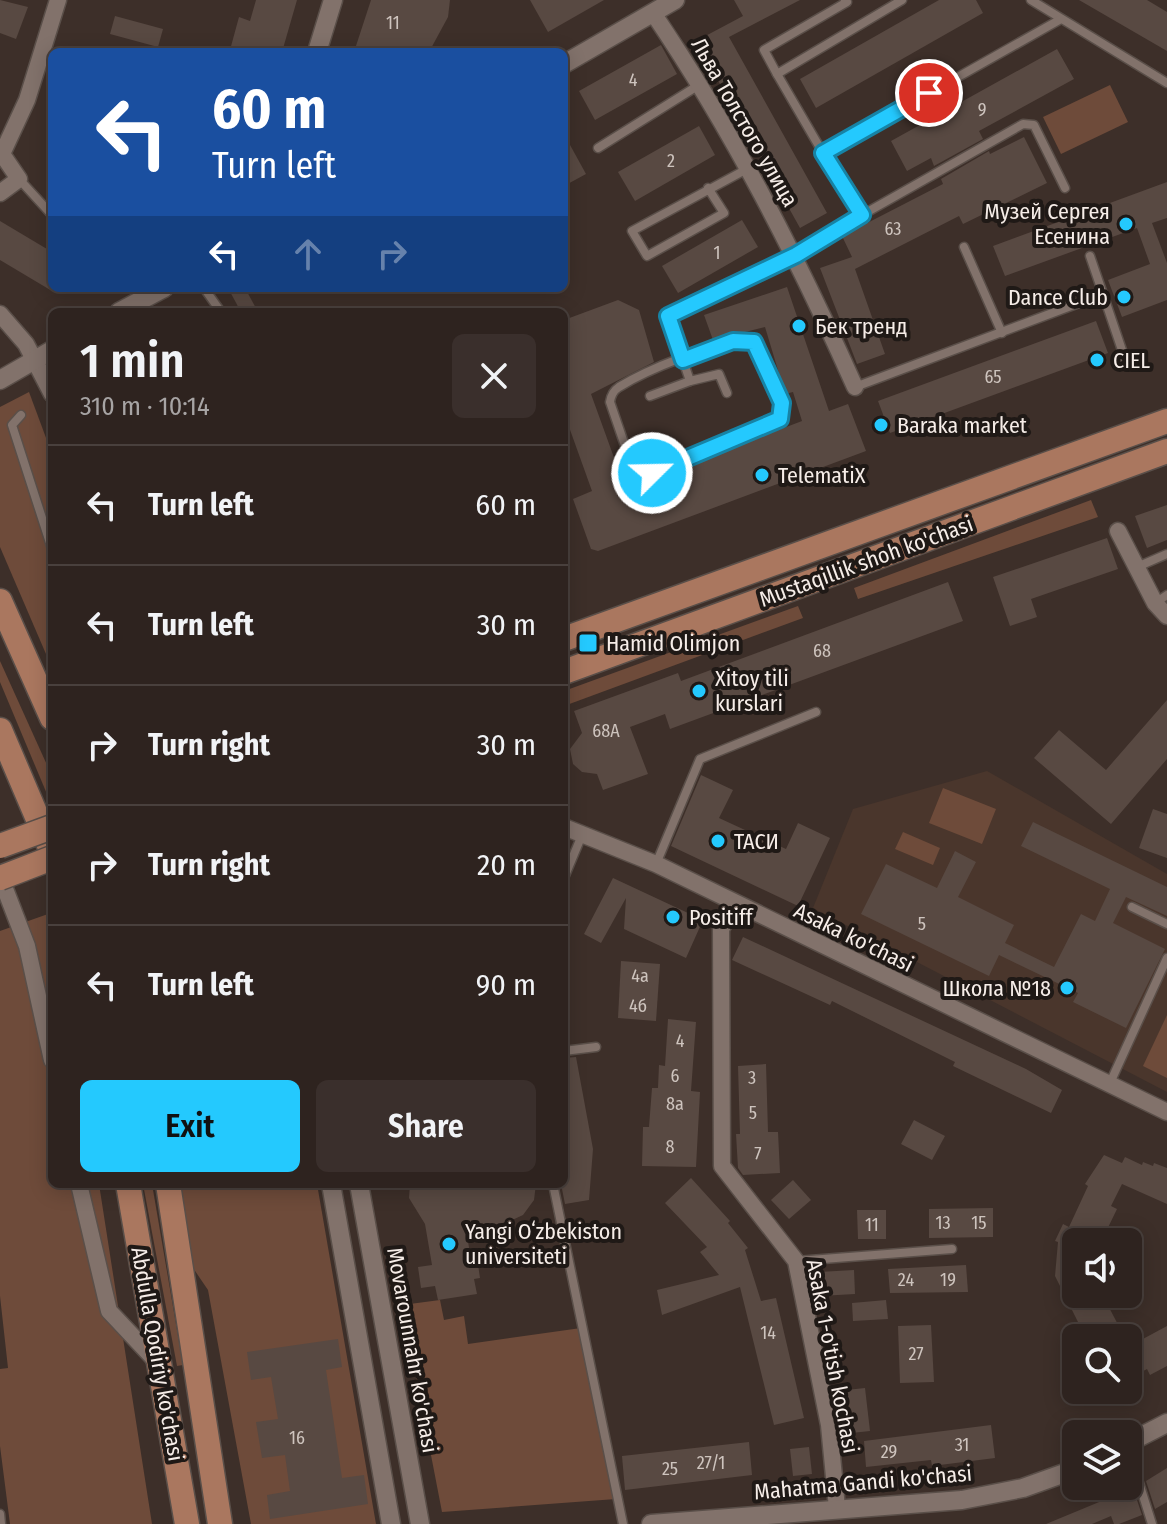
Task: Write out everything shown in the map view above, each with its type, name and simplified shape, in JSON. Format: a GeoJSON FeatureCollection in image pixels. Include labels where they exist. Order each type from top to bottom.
{"type":"FeatureCollection","features":[{"type":"Feature","properties":{"kind":"main road","name":"Mustaqillik shoh ko'chasi"},"geometry":{"type":"LineString","coordinates":[[568,638],[1167,421]]}},
{"type":"Feature","properties":{"kind":"main road","name":"Mustaqillik shoh ko'chasi"},"geometry":{"type":"LineString","coordinates":[[568,671],[1167,451]]}},
{"type":"Feature","properties":{"kind":"main road"},"geometry":{"type":"LineString","coordinates":[[0,601],[48,709]]}},
{"type":"Feature","properties":{"kind":"main road"},"geometry":{"type":"LineString","coordinates":[[0,730],[48,843]]}},
{"type":"Feature","properties":{"kind":"main road"},"geometry":{"type":"LineString","coordinates":[[0,846],[48,828]]}},
{"type":"Feature","properties":{"kind":"main road"},"geometry":{"type":"LineString","coordinates":[[0,877],[48,859]]}},
{"type":"Feature","properties":{"kind":"main road","name":"Abdulla Qodiriy ko'chasi"},"geometry":{"type":"LineString","coordinates":[[129,1188],[187,1524]]}},
{"type":"Feature","properties":{"kind":"main road","name":"Abdulla Qodiriy ko'chasi"},"geometry":{"type":"LineString","coordinates":[[169,1188],[220,1524]]}},
{"type":"Feature","properties":{"kind":"street"},"geometry":{"type":"LineString","coordinates":[[0,193],[10,175],[1,153],[27,100],[58,0]]}},
{"type":"Feature","properties":{"kind":"street"},"geometry":{"type":"LineString","coordinates":[[318,48],[333,0]]}},
{"type":"Feature","properties":{"kind":"street"},"geometry":{"type":"LineString","coordinates":[[568,62],[675,0]]}},
{"type":"Feature","properties":{"kind":"street","name":"Льва Толстого улица"},"geometry":{"type":"LineString","coordinates":[[653,13],[701,84],[796,255],[855,387]]}},
{"type":"Feature","properties":{"kind":"street"},"geometry":{"type":"LineString","coordinates":[[123,308],[140,293]]}},
{"type":"Feature","properties":{"kind":"street"},"geometry":{"type":"LineString","coordinates":[[0,314],[26,344],[48,387]]}},
{"type":"Feature","properties":{"kind":"street"},"geometry":{"type":"LineString","coordinates":[[0,380],[48,352]]}},
{"type":"Feature","properties":{"kind":"street"},"geometry":{"type":"LineString","coordinates":[[1118,531],[1137,567],[1161,599],[1167,616]]}},
{"type":"Feature","properties":{"kind":"street","name":"Asaka ko'chasi"},"geometry":{"type":"LineString","coordinates":[[568,829],[656,864],[1167,1112]]}},
{"type":"Feature","properties":{"kind":"street"},"geometry":{"type":"LineString","coordinates":[[0,877],[27,946],[48,1042]]}},
{"type":"Feature","properties":{"kind":"street","name":"Asaka 1-o'tish kochasi"},"geometry":{"type":"LineString","coordinates":[[735,904],[721,929],[722,1166],[796,1261],[829,1425],[837,1508]]}},
{"type":"Feature","properties":{"kind":"street"},"geometry":{"type":"LineString","coordinates":[[80,1188],[109,1311],[160,1366]]}},
{"type":"Feature","properties":{"kind":"street"},"geometry":{"type":"LineString","coordinates":[[332,1188],[391,1524]]}},
{"type":"Feature","properties":{"kind":"street","name":"Movarounnahr ko'chasi"},"geometry":{"type":"LineString","coordinates":[[360,1188],[420,1524]]}},
{"type":"Feature","properties":{"kind":"street"},"geometry":{"type":"LineString","coordinates":[[1142,1438],[1167,1423]]}},
{"type":"Feature","properties":{"kind":"street","name":"Mahatma Gandi ko'chasi"},"geometry":{"type":"LineString","coordinates":[[651,1524],[757,1520],[837,1508],[962,1500],[1023,1488],[1062,1474]]}},
{"type":"Feature","properties":{"kind":"lane"},"geometry":{"type":"LineString","coordinates":[[777,74],[902,0]]}},
{"type":"Feature","properties":{"kind":"lane"},"geometry":{"type":"LineString","coordinates":[[1031,0],[1167,83]]}},
{"type":"Feature","properties":{"kind":"lane"},"geometry":{"type":"LineString","coordinates":[[848,1],[764,50],[862,215]]}},
{"type":"Feature","properties":{"kind":"lane"},"geometry":{"type":"LineString","coordinates":[[823,153],[1061,19]]}},
{"type":"Feature","properties":{"kind":"lane"},"geometry":{"type":"LineString","coordinates":[[598,148],[701,84]]}},
{"type":"Feature","properties":{"kind":"lane"},"geometry":{"type":"LineString","coordinates":[[690,381],[668,316],[796,255],[1023,124],[1034,125],[1065,188]]}},
{"type":"Feature","properties":{"kind":"lane"},"geometry":{"type":"LineString","coordinates":[[708,188],[724,213],[647,256],[632,231],[708,188],[747,169]]}},
{"type":"Feature","properties":{"kind":"lane"},"geometry":{"type":"LineString","coordinates":[[10,175],[48,211]]}},
{"type":"Feature","properties":{"kind":"lane"},"geometry":{"type":"LineString","coordinates":[[964,247],[1002,333]]}},
{"type":"Feature","properties":{"kind":"lane"},"geometry":{"type":"LineString","coordinates":[[1090,256],[1125,359]]}},
{"type":"Feature","properties":{"kind":"lane"},"geometry":{"type":"LineString","coordinates":[[855,387],[1103,294]]}},
{"type":"Feature","properties":{"kind":"lane"},"geometry":{"type":"LineString","coordinates":[[733,341],[754,342],[782,403],[780,419],[652,473],[634,472],[610,402],[611,395],[617,388],[683,360],[733,341]]}},
{"type":"Feature","properties":{"kind":"lane"},"geometry":{"type":"LineString","coordinates":[[650,396],[719,374],[727,393]]}},
{"type":"Feature","properties":{"kind":"lane"},"geometry":{"type":"LineString","coordinates":[[21,415],[12,425],[48,537]]}},
{"type":"Feature","properties":{"kind":"lane"},"geometry":{"type":"LineString","coordinates":[[1137,567],[1167,554]]}},
{"type":"Feature","properties":{"kind":"lane"},"geometry":{"type":"LineString","coordinates":[[656,864],[700,759],[816,712]]}},
{"type":"Feature","properties":{"kind":"lane"},"geometry":{"type":"LineString","coordinates":[[568,868],[582,835]]}},
{"type":"Feature","properties":{"kind":"lane"},"geometry":{"type":"LineString","coordinates":[[1132,907],[1167,924]]}},
{"type":"Feature","properties":{"kind":"lane"},"geometry":{"type":"LineString","coordinates":[[1110,1083],[1167,958]]}},
{"type":"Feature","properties":{"kind":"lane"},"geometry":{"type":"LineString","coordinates":[[568,1050],[596,1047]]}},
{"type":"Feature","properties":{"kind":"lane"},"geometry":{"type":"LineString","coordinates":[[554,1188],[623,1524]]}},
{"type":"Feature","properties":{"kind":"lane"},"geometry":{"type":"LineString","coordinates":[[796,1261],[952,1249]]}},
{"type":"Feature","properties":{"kind":"lane"},"geometry":{"type":"LineString","coordinates":[[1142,1492],[1152,1524]]}},
{"type":"Feature","properties":{"kind":"lane"},"geometry":{"type":"LineString","coordinates":[[0,1514],[1,1524]]}},
{"type":"Feature","properties":{"kind":"shaded area"},"geometry":{"type":"Polygon","coordinates":[[[1110,85],[1128,122],[1061,154],[1043,117],[1110,85]]]}},
{"type":"Feature","properties":{"kind":"shaded area"},"geometry":{"type":"Polygon","coordinates":[[[29,392],[48,443],[48,659],[0,547],[0,407],[29,392]]]}},
{"type":"Feature","properties":{"kind":"shaded area"},"geometry":{"type":"Polygon","coordinates":[[[1091,500],[1098,517],[858,599],[854,588],[1091,500]]]}},
{"type":"Feature","properties":{"kind":"shaded area"},"geometry":{"type":"Polygon","coordinates":[[[798,606],[803,618],[568,705],[568,690],[798,606]]]}},
{"type":"Feature","properties":{"kind":"shaded area"},"geometry":{"type":"Polygon","coordinates":[[[0,661],[48,767],[48,796],[0,682],[0,661]]]}},
{"type":"Feature","properties":{"kind":"shaded area","name":"Школа №18"},"geometry":{"type":"Polygon","coordinates":[[[987,771],[1167,874],[1167,1092],[813,908],[853,809],[987,771]]]}},
{"type":"Feature","properties":{"kind":"shaded area"},"geometry":{"type":"Polygon","coordinates":[[[943,788],[996,809],[982,844],[929,823],[943,788]]]}},
{"type":"Feature","properties":{"kind":"shaded area"},"geometry":{"type":"Polygon","coordinates":[[[903,832],[940,848],[933,865],[895,849],[903,832]]]}},
{"type":"Feature","properties":{"kind":"shaded area"},"geometry":{"type":"Polygon","coordinates":[[[48,914],[48,1188],[100,1188],[152,1524],[10,1524],[0,1446],[0,1369],[8,1368],[0,1296],[0,931],[48,914]]]}},
{"type":"Feature","properties":{"kind":"shaded area"},"geometry":{"type":"Polygon","coordinates":[[[1167,1015],[1167,1078],[1143,1066],[1167,1015]]]}},
{"type":"Feature","properties":{"kind":"shaded area"},"geometry":{"type":"Polygon","coordinates":[[[144,1188],[153,1188],[183,1365],[177,1366],[144,1188]]]}},
{"type":"Feature","properties":{"kind":"shaded area"},"geometry":{"type":"Polygon","coordinates":[[[177,1188],[318,1188],[376,1524],[251,1524],[208,1290],[191,1265],[177,1188]]]}},
{"type":"Feature","properties":{"kind":"shaded area"},"geometry":{"type":"Polygon","coordinates":[[[440,1300],[444,1320],[464,1316],[468,1344],[581,1328],[616,1499],[442,1512],[402,1305],[440,1300]]]}},
{"type":"Feature","properties":{"kind":"building"},"geometry":{"type":"Polygon","coordinates":[[[0,0],[28,7],[16,39],[0,33],[0,0]]]}},
{"type":"Feature","properties":{"kind":"building"},"geometry":{"type":"Polygon","coordinates":[[[256,0],[297,0],[283,48],[231,48],[239,17],[250,21],[256,0]]]}},
{"type":"Feature","properties":{"kind":"building"},"geometry":{"type":"Polygon","coordinates":[[[371,0],[450,0],[448,17],[431,48],[355,48],[371,0]]]}},
{"type":"Feature","properties":{"kind":"building"},"geometry":{"type":"Polygon","coordinates":[[[530,0],[604,0],[548,32],[530,0]]]}},
{"type":"Feature","properties":{"kind":"building"},"geometry":{"type":"Polygon","coordinates":[[[734,0],[800,0],[729,37],[827,213],[800,228],[696,41],[743,16],[734,0]]]}},
{"type":"Feature","properties":{"kind":"building"},"geometry":{"type":"Polygon","coordinates":[[[939,0],[976,0],[983,13],[816,108],[800,79],[939,0]]]}},
{"type":"Feature","properties":{"kind":"building"},"geometry":{"type":"Polygon","coordinates":[[[1079,0],[1147,0],[1167,12],[1167,51],[1079,0]]]}},
{"type":"Feature","properties":{"kind":"building"},"geometry":{"type":"Polygon","coordinates":[[[115,16],[163,29],[158,47],[110,34],[115,16]]]}},
{"type":"Feature","properties":{"kind":"building"},"geometry":{"type":"Polygon","coordinates":[[[661,45],[677,74],[595,120],[579,91],[661,45]]]}},
{"type":"Feature","properties":{"kind":"building"},"geometry":{"type":"Polygon","coordinates":[[[1057,49],[1074,79],[979,131],[983,139],[934,166],[931,158],[907,171],[891,141],[1057,49]]]}},
{"type":"Feature","properties":{"kind":"building"},"geometry":{"type":"Polygon","coordinates":[[[699,126],[715,155],[635,201],[618,172],[699,126]]]}},
{"type":"Feature","properties":{"kind":"building"},"geometry":{"type":"Polygon","coordinates":[[[1024,137],[1047,183],[963,224],[959,216],[855,269],[885,354],[857,364],[820,268],[852,257],[842,236],[943,184],[941,179],[989,151],[990,154],[1024,137]]]}},
{"type":"Feature","properties":{"kind":"building"},"geometry":{"type":"Polygon","coordinates":[[[568,141],[586,174],[568,184],[568,141]]]}},
{"type":"Feature","properties":{"kind":"building"},"geometry":{"type":"Polygon","coordinates":[[[1167,182],[1167,218],[1152,223],[1167,263],[1167,300],[1122,317],[1108,280],[1150,264],[1137,228],[1005,276],[993,246],[1167,182]]]}},
{"type":"Feature","properties":{"kind":"building"},"geometry":{"type":"Polygon","coordinates":[[[742,220],[758,247],[678,293],[662,266],[742,220]]]}},
{"type":"Feature","properties":{"kind":"building"},"geometry":{"type":"Polygon","coordinates":[[[0,221],[48,250],[48,289],[0,260],[0,221]]]}},
{"type":"Feature","properties":{"kind":"building"},"geometry":{"type":"Polygon","coordinates":[[[787,287],[829,411],[848,404],[866,451],[598,551],[591,549],[573,499],[592,491],[568,424],[568,319],[618,300],[639,310],[654,362],[591,394],[625,488],[802,421],[793,392],[785,394],[765,327],[713,340],[704,315],[787,287]]]}},
{"type":"Feature","properties":{"kind":"building"},"geometry":{"type":"Polygon","coordinates":[[[230,292],[247,292],[256,308],[239,308],[230,292]]]}},
{"type":"Feature","properties":{"kind":"building"},"geometry":{"type":"Polygon","coordinates":[[[1096,321],[1108,353],[890,433],[878,401],[1096,321]]]}},
{"type":"Feature","properties":{"kind":"building"},"geometry":{"type":"Polygon","coordinates":[[[1167,505],[1167,540],[1147,548],[1135,516],[1167,505]]]}},
{"type":"Feature","properties":{"kind":"building"},"geometry":{"type":"Polygon","coordinates":[[[1107,538],[1118,569],[1031,599],[1037,617],[1010,626],[993,577],[1107,538]]]}},
{"type":"Feature","properties":{"kind":"building"},"geometry":{"type":"Polygon","coordinates":[[[948,582],[963,621],[670,729],[665,714],[630,727],[648,774],[603,790],[597,774],[582,772],[573,764],[570,749],[582,733],[574,711],[678,673],[681,681],[948,582]]]}},
{"type":"Feature","properties":{"kind":"building"},"geometry":{"type":"Polygon","coordinates":[[[1167,700],[1167,759],[1111,824],[1034,758],[1059,730],[1106,770],[1167,700]]]}},
{"type":"Feature","properties":{"kind":"building","name":"ТАСИ"},"geometry":{"type":"Polygon","coordinates":[[[701,775],[733,790],[719,818],[786,849],[798,823],[830,838],[798,906],[671,846],[701,775]]]}},
{"type":"Feature","properties":{"kind":"building"},"geometry":{"type":"Polygon","coordinates":[[[1153,809],[1167,814],[1167,858],[1139,848],[1153,809]]]}},
{"type":"Feature","properties":{"kind":"building"},"geometry":{"type":"Polygon","coordinates":[[[1033,822],[1167,887],[1167,916],[1126,897],[1113,923],[1165,949],[1126,1028],[1073,1002],[1078,993],[999,955],[989,976],[861,914],[886,864],[937,888],[955,851],[976,862],[958,897],[1014,925],[1005,943],[1054,967],[1081,914],[1095,921],[1110,889],[1021,846],[1033,822]]]}},
{"type":"Feature","properties":{"kind":"building"},"geometry":{"type":"Polygon","coordinates":[[[613,878],[703,920],[686,958],[624,929],[626,898],[601,943],[584,934],[613,878]]]}},
{"type":"Feature","properties":{"kind":"building"},"geometry":{"type":"Polygon","coordinates":[[[743,937],[1026,1069],[1062,1090],[1051,1113],[953,1066],[955,1062],[832,1001],[830,1005],[732,960],[743,937]]]}},
{"type":"Feature","properties":{"kind":"building"},"geometry":{"type":"Polygon","coordinates":[[[621,961],[660,964],[656,1021],[618,1018],[621,961]]]}},
{"type":"Feature","properties":{"kind":"building"},"geometry":{"type":"Polygon","coordinates":[[[668,1019],[696,1022],[691,1091],[700,1092],[696,1167],[642,1166],[643,1127],[649,1127],[652,1088],[658,1088],[659,1065],[665,1066],[668,1019]]]}},
{"type":"Feature","properties":{"kind":"building"},"geometry":{"type":"Polygon","coordinates":[[[576,1057],[593,1149],[589,1200],[565,1204],[562,1188],[568,1188],[568,1058],[576,1057]]]}},
{"type":"Feature","properties":{"kind":"building"},"geometry":{"type":"Polygon","coordinates":[[[766,1064],[768,1132],[778,1132],[780,1173],[743,1175],[738,1168],[736,1134],[740,1134],[738,1066],[766,1064]]]}},
{"type":"Feature","properties":{"kind":"building"},"geometry":{"type":"Polygon","coordinates":[[[914,1120],[945,1136],[932,1160],[901,1144],[914,1120]]]}},
{"type":"Feature","properties":{"kind":"building"},"geometry":{"type":"Polygon","coordinates":[[[1104,1155],[1122,1163],[1125,1157],[1142,1165],[1143,1162],[1153,1166],[1154,1163],[1167,1168],[1167,1204],[1122,1184],[1111,1206],[1117,1209],[1108,1228],[1062,1228],[1062,1290],[1055,1276],[1058,1242],[1055,1241],[1063,1224],[1069,1227],[1088,1186],[1085,1184],[1104,1155]]]}},
{"type":"Feature","properties":{"kind":"building"},"geometry":{"type":"Polygon","coordinates":[[[691,1178],[730,1221],[728,1223],[748,1248],[745,1250],[761,1301],[776,1298],[804,1418],[774,1425],[740,1287],[662,1315],[657,1290],[719,1275],[700,1252],[707,1247],[665,1203],[691,1178]]]}},
{"type":"Feature","properties":{"kind":"building"},"geometry":{"type":"Polygon","coordinates":[[[793,1180],[811,1200],[789,1219],[771,1200],[793,1180]]]}},
{"type":"Feature","properties":{"kind":"building","name":"Yangi Oʻzbekiston universiteti"},"geometry":{"type":"Polygon","coordinates":[[[410,1188],[536,1188],[534,1200],[523,1215],[508,1222],[466,1230],[471,1259],[477,1258],[480,1278],[474,1279],[477,1294],[438,1300],[435,1286],[421,1288],[418,1267],[432,1265],[425,1224],[409,1198],[410,1188]]]}},
{"type":"Feature","properties":{"kind":"building"},"geometry":{"type":"Polygon","coordinates":[[[993,1208],[993,1237],[929,1238],[929,1209],[993,1208]]]}},
{"type":"Feature","properties":{"kind":"building"},"geometry":{"type":"Polygon","coordinates":[[[857,1210],[886,1210],[886,1239],[858,1239],[857,1210]]]}},
{"type":"Feature","properties":{"kind":"building"},"geometry":{"type":"Polygon","coordinates":[[[966,1265],[968,1292],[890,1293],[888,1269],[966,1265]]]}},
{"type":"Feature","properties":{"kind":"building"},"geometry":{"type":"Polygon","coordinates":[[[854,1270],[855,1294],[820,1296],[819,1272],[854,1270]]]}},
{"type":"Feature","properties":{"kind":"building"},"geometry":{"type":"Polygon","coordinates":[[[886,1300],[888,1319],[853,1321],[852,1303],[886,1300]]]}},
{"type":"Feature","properties":{"kind":"building"},"geometry":{"type":"Polygon","coordinates":[[[1071,1308],[1109,1308],[1118,1324],[1079,1324],[1071,1308]]]}},
{"type":"Feature","properties":{"kind":"building"},"geometry":{"type":"Polygon","coordinates":[[[931,1325],[934,1382],[900,1383],[898,1326],[931,1325]]]}},
{"type":"Feature","properties":{"kind":"building"},"geometry":{"type":"Polygon","coordinates":[[[1167,1326],[1167,1366],[1150,1375],[1147,1369],[1142,1372],[1142,1339],[1167,1326]]]}},
{"type":"Feature","properties":{"kind":"building"},"geometry":{"type":"Polygon","coordinates":[[[338,1339],[342,1367],[326,1370],[342,1478],[364,1475],[368,1504],[270,1519],[267,1495],[290,1491],[285,1455],[262,1458],[256,1422],[278,1419],[271,1377],[251,1380],[247,1352],[338,1339]]]}},
{"type":"Feature","properties":{"kind":"building"},"geometry":{"type":"Polygon","coordinates":[[[865,1388],[870,1431],[842,1434],[837,1391],[865,1388]]]}},
{"type":"Feature","properties":{"kind":"building"},"geometry":{"type":"Polygon","coordinates":[[[991,1425],[995,1458],[932,1466],[931,1460],[866,1467],[864,1441],[991,1425]]]}},
{"type":"Feature","properties":{"kind":"building"},"geometry":{"type":"Polygon","coordinates":[[[749,1442],[752,1475],[625,1490],[622,1456],[749,1442]]]}},
{"type":"Feature","properties":{"kind":"building"},"geometry":{"type":"Polygon","coordinates":[[[809,1447],[812,1474],[793,1476],[790,1449],[809,1447]]]}},
{"type":"Feature","properties":{"kind":"building"},"geometry":{"type":"Polygon","coordinates":[[[1167,1468],[1167,1502],[1155,1509],[1146,1481],[1167,1468]]]}},
{"type":"Feature","properties":{"kind":"building"},"geometry":{"type":"Polygon","coordinates":[[[1104,1500],[1137,1500],[1142,1515],[1119,1524],[1114,1524],[1111,1516],[1092,1524],[1046,1524],[1104,1500]]]}},
{"type":"Feature","properties":{"kind":"place","name":"Музей Сергея Есенина"},"geometry":{"type":"Point","coordinates":[1126,224]}},
{"type":"Feature","properties":{"kind":"place","name":"Dance Club"},"geometry":{"type":"Point","coordinates":[1124,297]}},
{"type":"Feature","properties":{"kind":"place","name":"Бек тренд"},"geometry":{"type":"Point","coordinates":[799,326]}},
{"type":"Feature","properties":{"kind":"place","name":"CIEL"},"geometry":{"type":"Point","coordinates":[1097,360]}},
{"type":"Feature","properties":{"kind":"place","name":"Baraka market"},"geometry":{"type":"Point","coordinates":[881,425]}},
{"type":"Feature","properties":{"kind":"place","name":"TelematiX"},"geometry":{"type":"Point","coordinates":[762,475]}},
{"type":"Feature","properties":{"kind":"place","name":"Hamid Olimjon"},"geometry":{"type":"Point","coordinates":[588,643]}},
{"type":"Feature","properties":{"kind":"place","name":"Xitoy tili kurslari"},"geometry":{"type":"Point","coordinates":[699,691]}},
{"type":"Feature","properties":{"kind":"place","name":"ТАСИ"},"geometry":{"type":"Point","coordinates":[718,841]}},
{"type":"Feature","properties":{"kind":"place","name":"Positiff"},"geometry":{"type":"Point","coordinates":[673,917]}},
{"type":"Feature","properties":{"kind":"place","name":"Школа №18"},"geometry":{"type":"Point","coordinates":[1067,988]}},
{"type":"Feature","properties":{"kind":"place","name":"Yangi Oʻzbekiston universiteti"},"geometry":{"type":"Point","coordinates":[449,1244]}},
{"type":"Feature","properties":{"kind":"route"},"geometry":{"type":"LineString","coordinates":[[652,473],[780,419],[783,412],[782,403],[754,342],[750,339],[733,341],[683,360],[668,316],[796,255],[862,215],[823,153],[929,93]]}}]}
